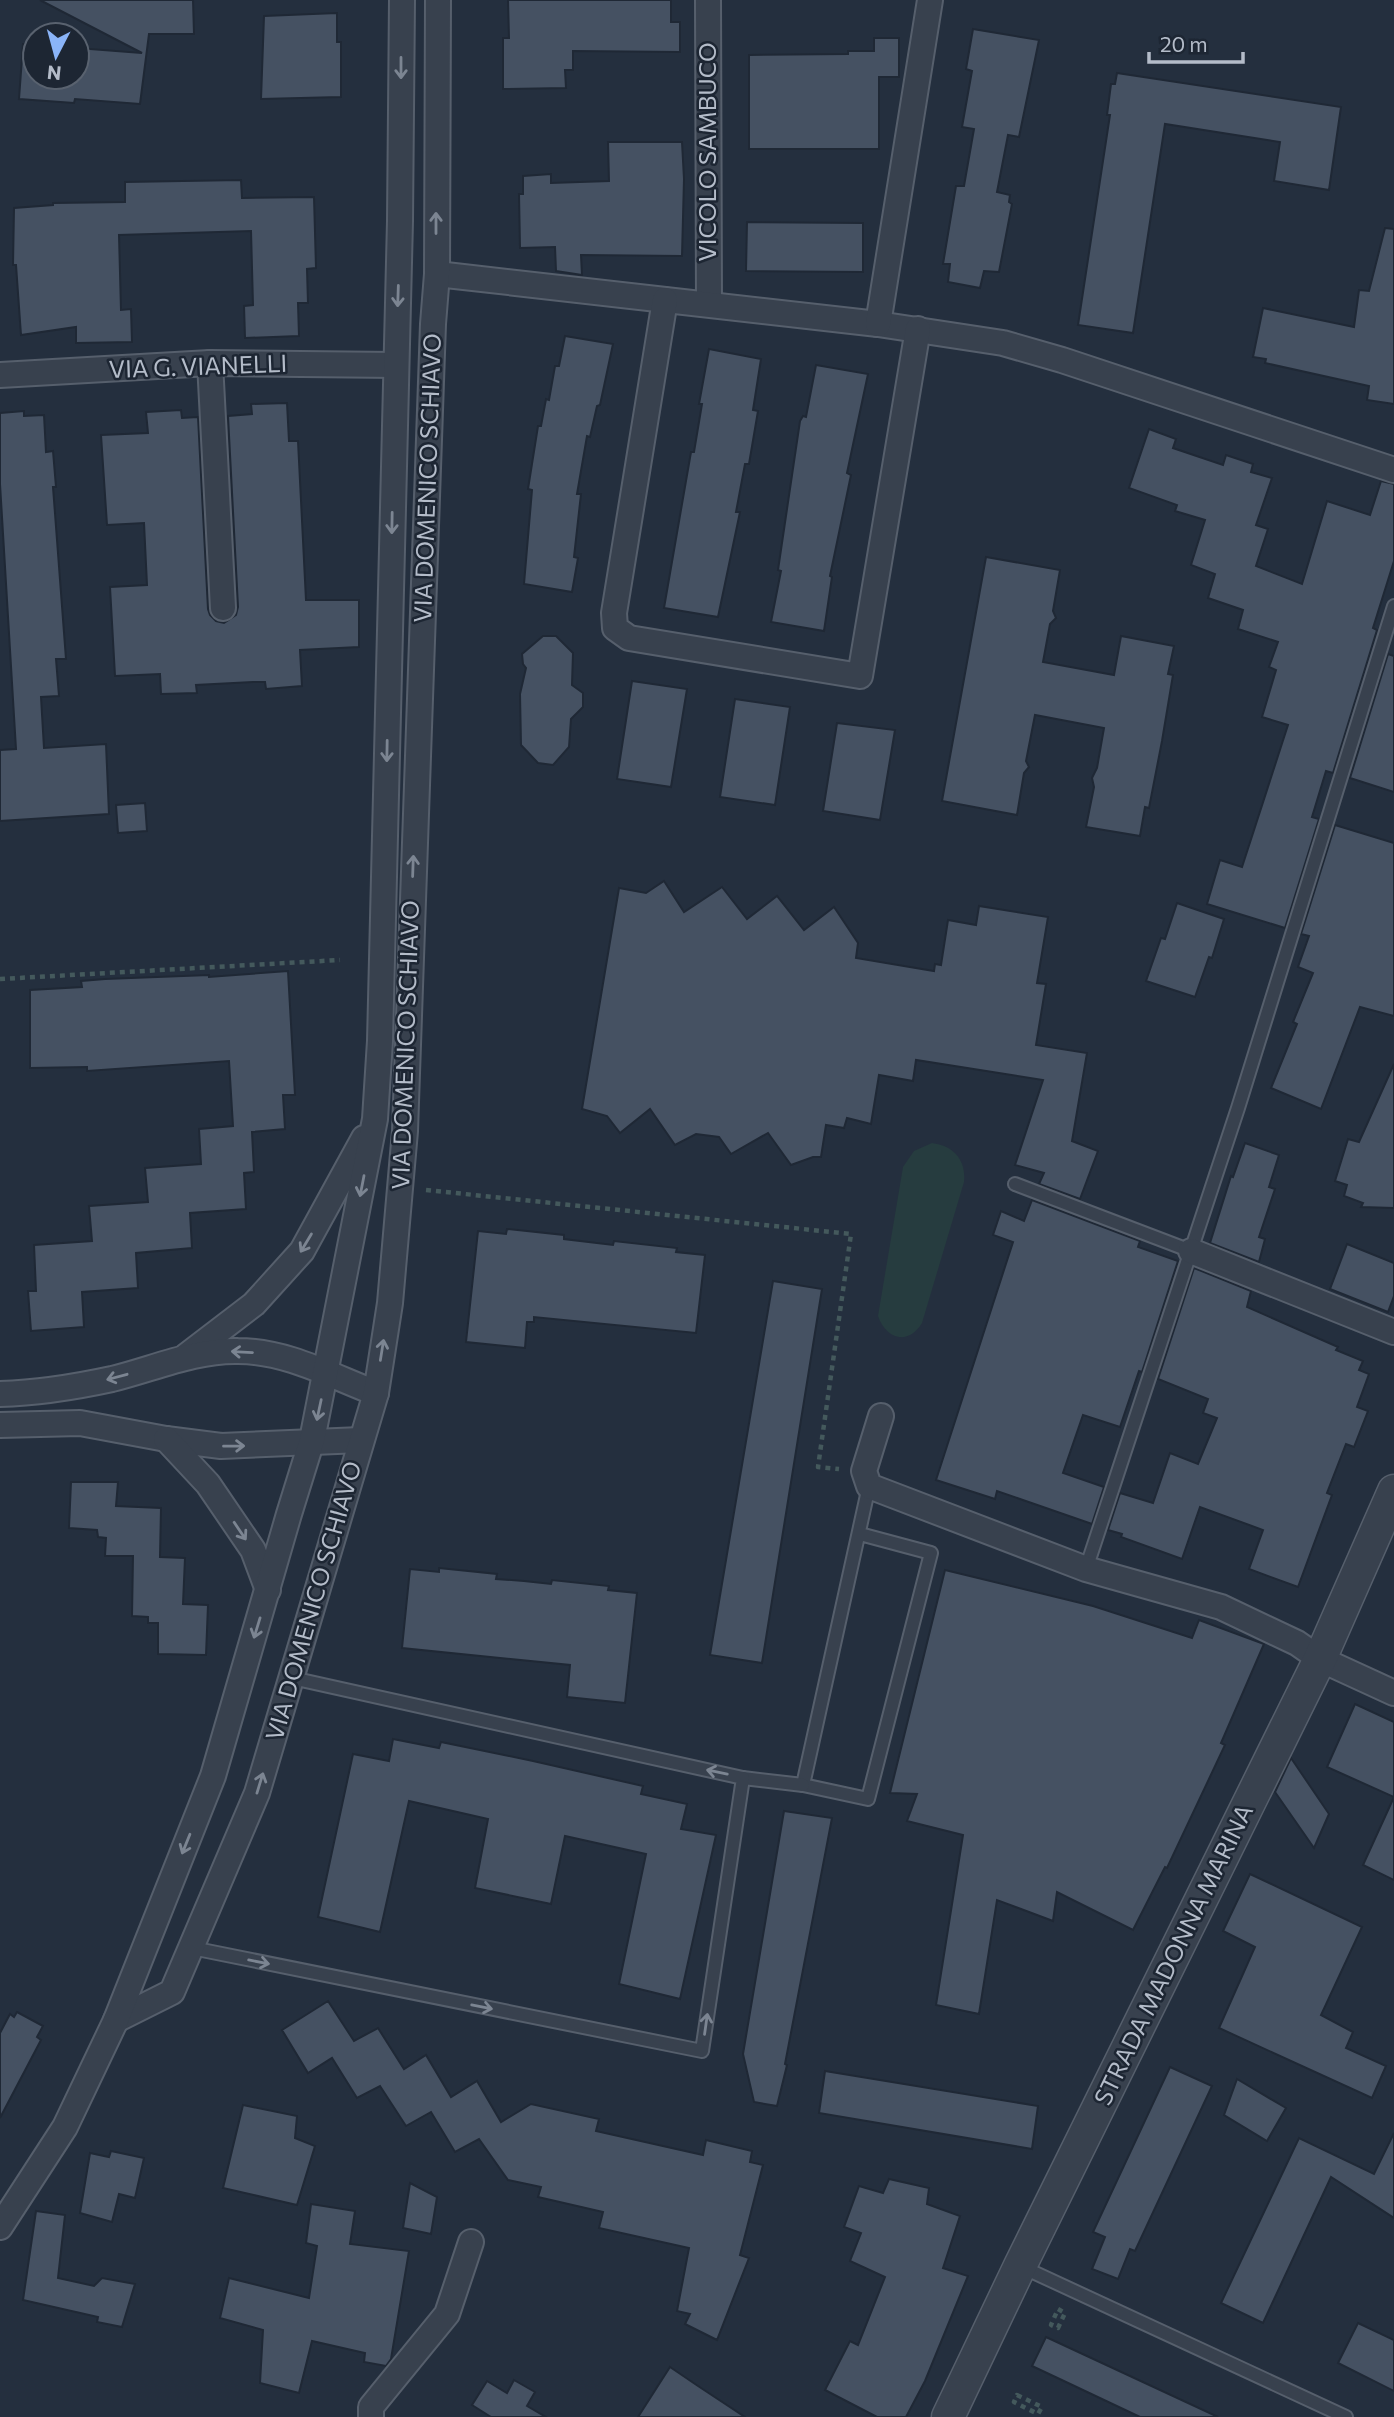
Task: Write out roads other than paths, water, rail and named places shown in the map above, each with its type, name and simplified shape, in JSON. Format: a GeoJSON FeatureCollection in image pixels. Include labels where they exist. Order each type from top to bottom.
{"type":"FeatureCollection","features":[{"type":"Feature","properties":{"kind":"street","name":"VIA DOMENICO SCHIAVO"},"geometry":{"type":"LineString","coordinates":[[0,2227],[65,2127],[116,2020],[213,1776],[312,1440],[375,1119],[382,986],[400,221],[401,0]]}},
{"type":"Feature","properties":{"kind":"street","name":"VIA DOMENICO SCHIAVO"},"geometry":{"type":"LineString","coordinates":[[116,2020],[172,1992],[257,1793],[376,1393],[390,1303],[405,1130],[437,274],[438,0]]}},
{"type":"Feature","properties":{"kind":"street","name":"VICOLO SAMBUCO"},"geometry":{"type":"LineString","coordinates":[[708,0],[709,304]]}},
{"type":"Feature","properties":{"kind":"street"},"geometry":{"type":"LineString","coordinates":[[878,324],[930,0]]}},
{"type":"Feature","properties":{"kind":"street"},"geometry":{"type":"LineString","coordinates":[[437,274],[878,324],[1003,343],[1394,470]]}},
{"type":"Feature","properties":{"kind":"street"},"geometry":{"type":"LineString","coordinates":[[665,300],[614,613],[615,628],[629,638],[860,676],[918,329]]}},
{"type":"Feature","properties":{"kind":"street","name":"VIA G. VIANELLI"},"geometry":{"type":"LineString","coordinates":[[0,375],[209,363],[396,365]]}},
{"type":"Feature","properties":{"kind":"street"},"geometry":{"type":"LineString","coordinates":[[209,363],[223,608]]}},
{"type":"Feature","properties":{"kind":"street"},"geometry":{"type":"LineString","coordinates":[[183,1358],[254,1304],[302,1251],[375,1119]]}},
{"type":"Feature","properties":{"kind":"street"},"geometry":{"type":"LineString","coordinates":[[1191,1251],[1394,1332]]}},
{"type":"Feature","properties":{"kind":"street"},"geometry":{"type":"LineString","coordinates":[[0,1394],[30,1393],[111,1379],[183,1358],[237,1350],[290,1358],[376,1393]]}},
{"type":"Feature","properties":{"kind":"street"},"geometry":{"type":"LineString","coordinates":[[881,1416],[867,1478],[1086,1569],[1220,1607],[1297,1643],[1320,1659],[1394,1693]]}},
{"type":"Feature","properties":{"kind":"street"},"geometry":{"type":"LineString","coordinates":[[0,1425],[80,1423],[166,1440],[221,1446],[361,1440]]}},
{"type":"Feature","properties":{"kind":"street"},"geometry":{"type":"LineString","coordinates":[[166,1440],[216,1495],[253,1550],[268,1590]]}},
{"type":"Feature","properties":{"kind":"street","name":"STRADA MADONNA MARINA"},"geometry":{"type":"LineString","coordinates":[[948,2417],[1320,1659],[1394,1491]]}},
{"type":"Feature","properties":{"kind":"street"},"geometry":{"type":"LineString","coordinates":[[371,2417],[371,2407],[447,2314],[471,2242]]}},
{"type":"Feature","properties":{"kind":"lane"},"geometry":{"type":"LineString","coordinates":[[1086,1569],[1238,1108],[1394,606]]}},
{"type":"Feature","properties":{"kind":"lane"},"geometry":{"type":"LineString","coordinates":[[1015,1184],[1191,1251]]}},
{"type":"Feature","properties":{"kind":"lane"},"geometry":{"type":"LineString","coordinates":[[803,1785],[860,1534],[867,1478]]}},
{"type":"Feature","properties":{"kind":"lane"},"geometry":{"type":"LineString","coordinates":[[292,1678],[743,1777],[803,1785],[868,1799],[931,1553],[860,1534]]}},
{"type":"Feature","properties":{"kind":"lane"},"geometry":{"type":"LineString","coordinates":[[192,1948],[702,2051],[743,1777]]}},
{"type":"Feature","properties":{"kind":"lane"},"geometry":{"type":"LineString","coordinates":[[1020,2266],[1346,2417]]}}]}
